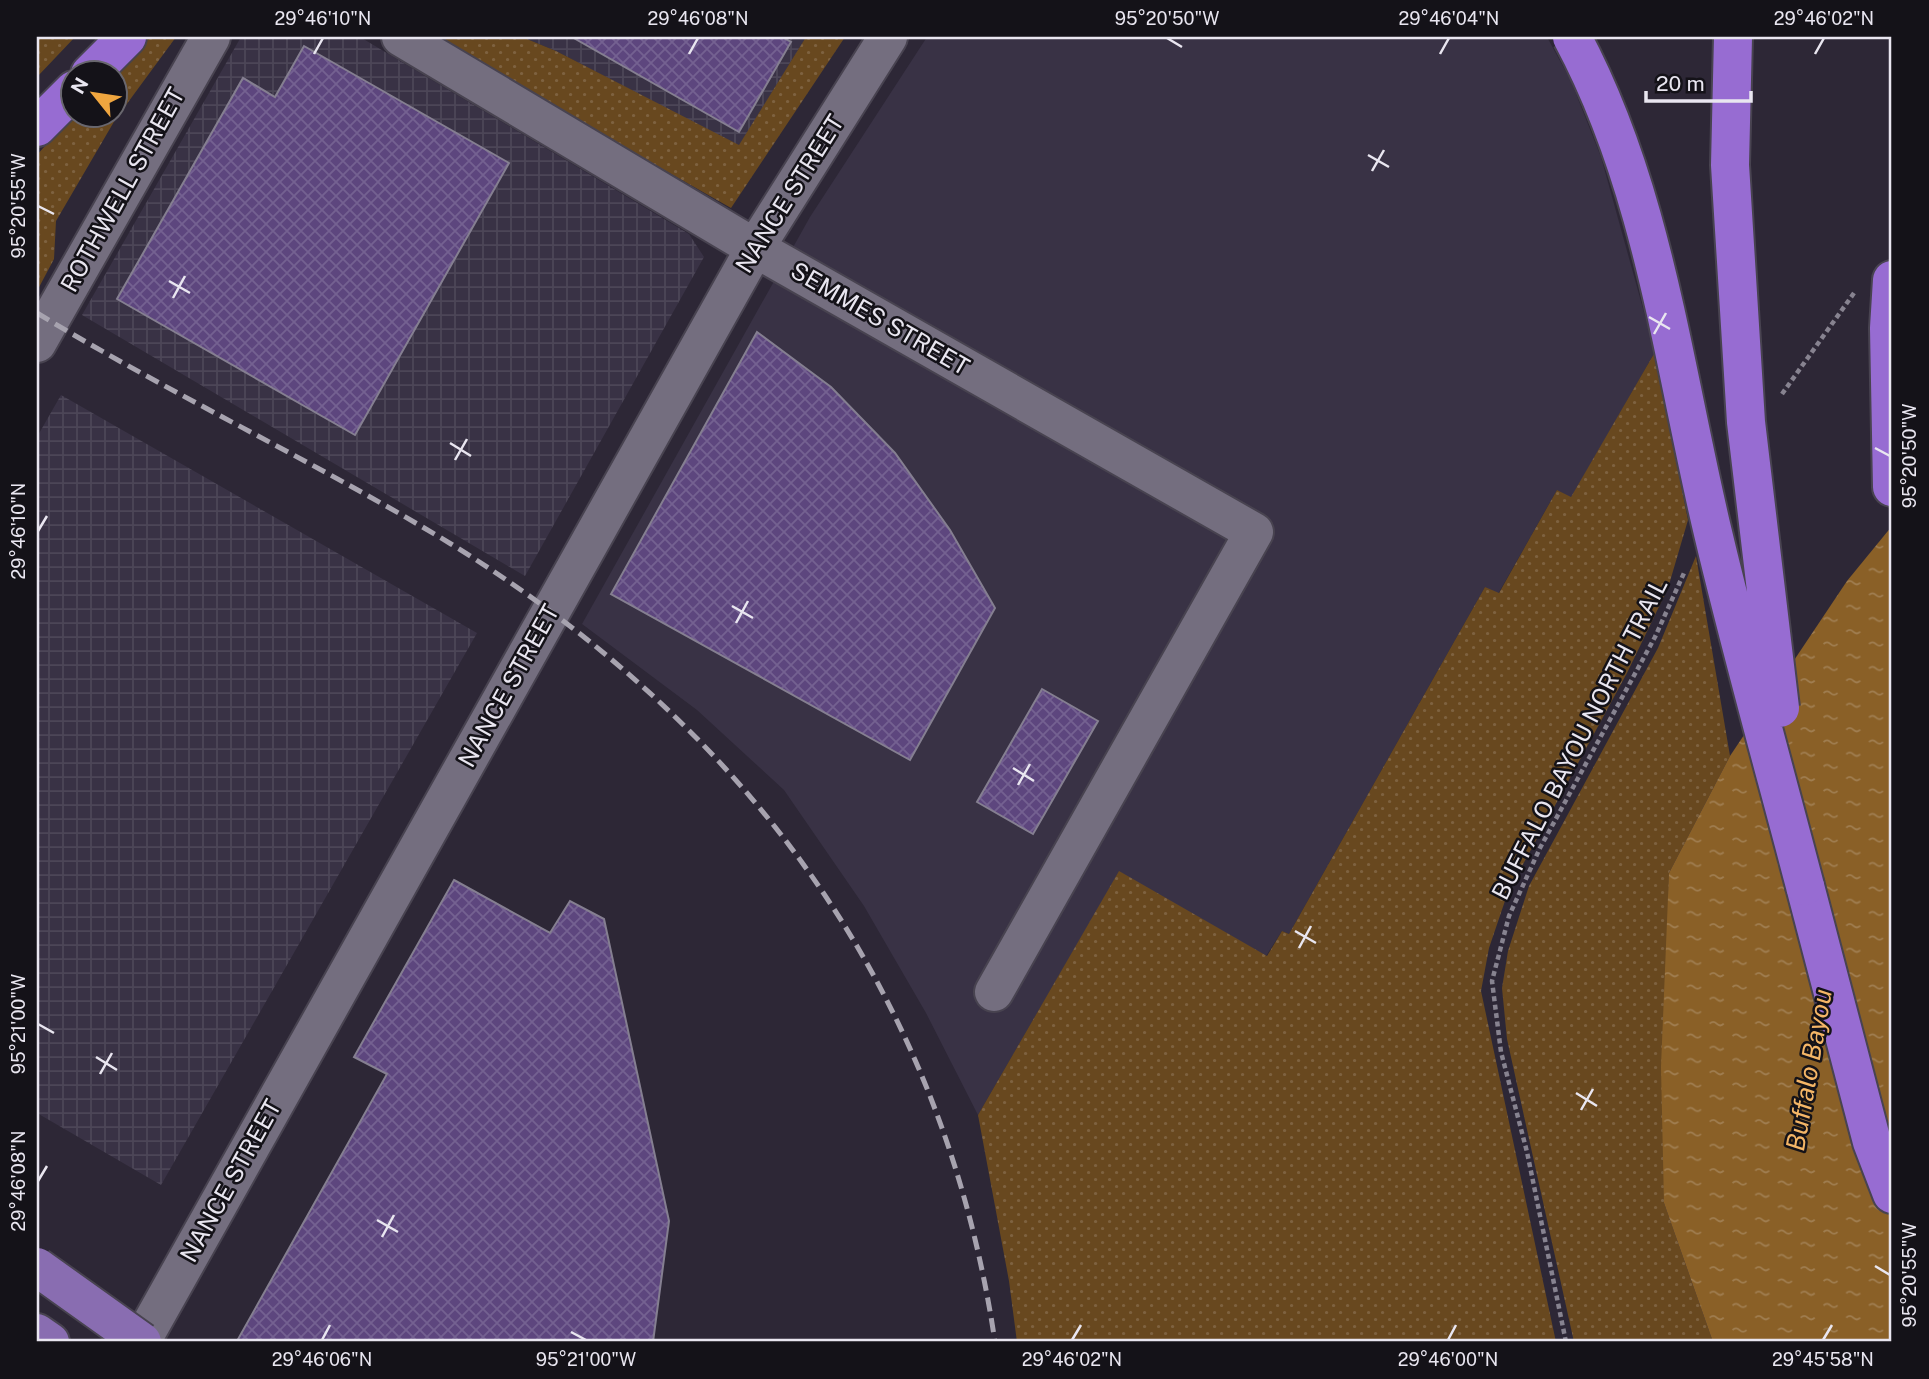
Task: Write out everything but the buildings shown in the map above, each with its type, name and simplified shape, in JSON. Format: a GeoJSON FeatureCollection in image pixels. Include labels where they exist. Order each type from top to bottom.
{"type":"FeatureCollection","features":[{"type":"Feature","properties":{"kind":"highway"},"geometry":{"type":"LineString","coordinates":[[104,60],[127,37]]}},
{"type":"Feature","properties":{"kind":"highway"},"geometry":{"type":"LineString","coordinates":[[1572,37],[1592,74],[1632,179],[1670,327],[1712,533],[1872,1142],[1892,1194]]}},
{"type":"Feature","properties":{"kind":"highway"},"geometry":{"type":"LineString","coordinates":[[1733,37],[1730,165],[1746,422],[1774,666],[1805,886]]}},
{"type":"Feature","properties":{"kind":"highway"},"geometry":{"type":"LineString","coordinates":[[37,127],[60,104]]}},
{"type":"Feature","properties":{"kind":"highway"},"geometry":{"type":"LineString","coordinates":[[1875,284],[1889,328],[1892,487]]}},
{"type":"Feature","properties":{"kind":"main road"},"geometry":{"type":"LineString","coordinates":[[37,1268],[141,1342]]}},
{"type":"Feature","properties":{"kind":"main road"},"geometry":{"type":"LineString","coordinates":[[37,1333],[50,1342]]}},
{"type":"Feature","properties":{"kind":"street","name":"ROTHWELL STREET"},"geometry":{"type":"LineString","coordinates":[[37,343],[211,37]]}},
{"type":"Feature","properties":{"kind":"street","name":"SEMMES STREET"},"geometry":{"type":"LineString","coordinates":[[401,37],[755,248],[1254,532],[994,992]]}},
{"type":"Feature","properties":{"kind":"street","name":"NANCE STREET"},"geometry":{"type":"LineString","coordinates":[[141,1342],[755,248],[888,37]]}},
{"type":"Feature","properties":{"kind":"path"},"geometry":{"type":"LineString","coordinates":[[1781,397],[1802,363],[1875,284]]}},
{"type":"Feature","properties":{"kind":"path","name":"BUFFALO BAYOU NORTH TRAIL"},"geometry":{"type":"LineString","coordinates":[[1566,1342],[1527,1152],[1501,1052],[1492,981],[1509,916],[1540,848],[1655,637],[1689,563]]}},
{"type":"Feature","properties":{"kind":"shaded area"},"geometry":{"type":"Polygon","coordinates":[[[37,37],[75,37],[37,77],[37,37]]]}},
{"type":"Feature","properties":{"kind":"shaded area"},"geometry":{"type":"Polygon","coordinates":[[[145,37],[176,37],[130,100],[130,60],[127,60],[145,37]]]}},
{"type":"Feature","properties":{"kind":"shaded area"},"geometry":{"type":"Polygon","coordinates":[[[241,37],[360,37],[689,234],[704,257],[525,576],[82,315],[241,37]]]}},
{"type":"Feature","properties":{"kind":"shaded area"},"geometry":{"type":"Polygon","coordinates":[[[430,37],[522,37],[556,51],[739,145],[806,37],[845,37],[731,208],[430,37]]]}},
{"type":"Feature","properties":{"kind":"shaded area"},"geometry":{"type":"Polygon","coordinates":[[[522,37],[806,37],[739,146],[556,51],[522,37]]]}},
{"type":"Feature","properties":{"kind":"shaded area"},"geometry":{"type":"Polygon","coordinates":[[[927,37],[1547,37],[1571,81],[1601,157],[1655,352],[1571,498],[1557,490],[1498,594],[1485,587],[1289,934],[1282,931],[1266,956],[1119,872],[978,1115],[926,1013],[864,906],[784,790],[697,710],[582,624],[810,217],[927,37]]]}},
{"type":"Feature","properties":{"kind":"shaded area"},"geometry":{"type":"Polygon","coordinates":[[[60,129],[109,130],[56,221],[54,259],[37,291],[37,155],[60,129]]]}},
{"type":"Feature","properties":{"kind":"shaded area"},"geometry":{"type":"Polygon","coordinates":[[[1655,352],[1688,520],[1668,588],[1627,673],[1508,892],[1489,948],[1481,991],[1556,1342],[1017,1342],[1009,1281],[978,1115],[1119,871],[1267,956],[1282,931],[1289,934],[1485,587],[1499,593],[1557,490],[1571,497],[1655,352]]]}},
{"type":"Feature","properties":{"kind":"shaded area"},"geometry":{"type":"Polygon","coordinates":[[[61,395],[477,633],[161,1185],[37,1113],[37,437],[61,395]]]}},
{"type":"Feature","properties":{"kind":"shaded area"},"geometry":{"type":"Polygon","coordinates":[[[1696,556],[1730,756],[1669,873],[1664,1203],[1713,1342],[1574,1342],[1507,1039],[1502,988],[1508,951],[1529,886],[1658,648],[1696,556]]]}},
{"type":"Feature","properties":{"kind":"water","name":"Buffalo Bayou"},"geometry":{"type":"Polygon","coordinates":[[[1892,526],[1892,1342],[1713,1342],[1664,1203],[1661,1067],[1669,873],[1730,756],[1847,581],[1892,526]]]}},
{"type":"Feature","properties":{"kind":"railway"},"geometry":{"type":"LineString","coordinates":[[37,313],[451,544],[558,617],[654,697],[740,785],[815,881],[879,985],[930,1096],[969,1215],[995,1342]]}}]}
